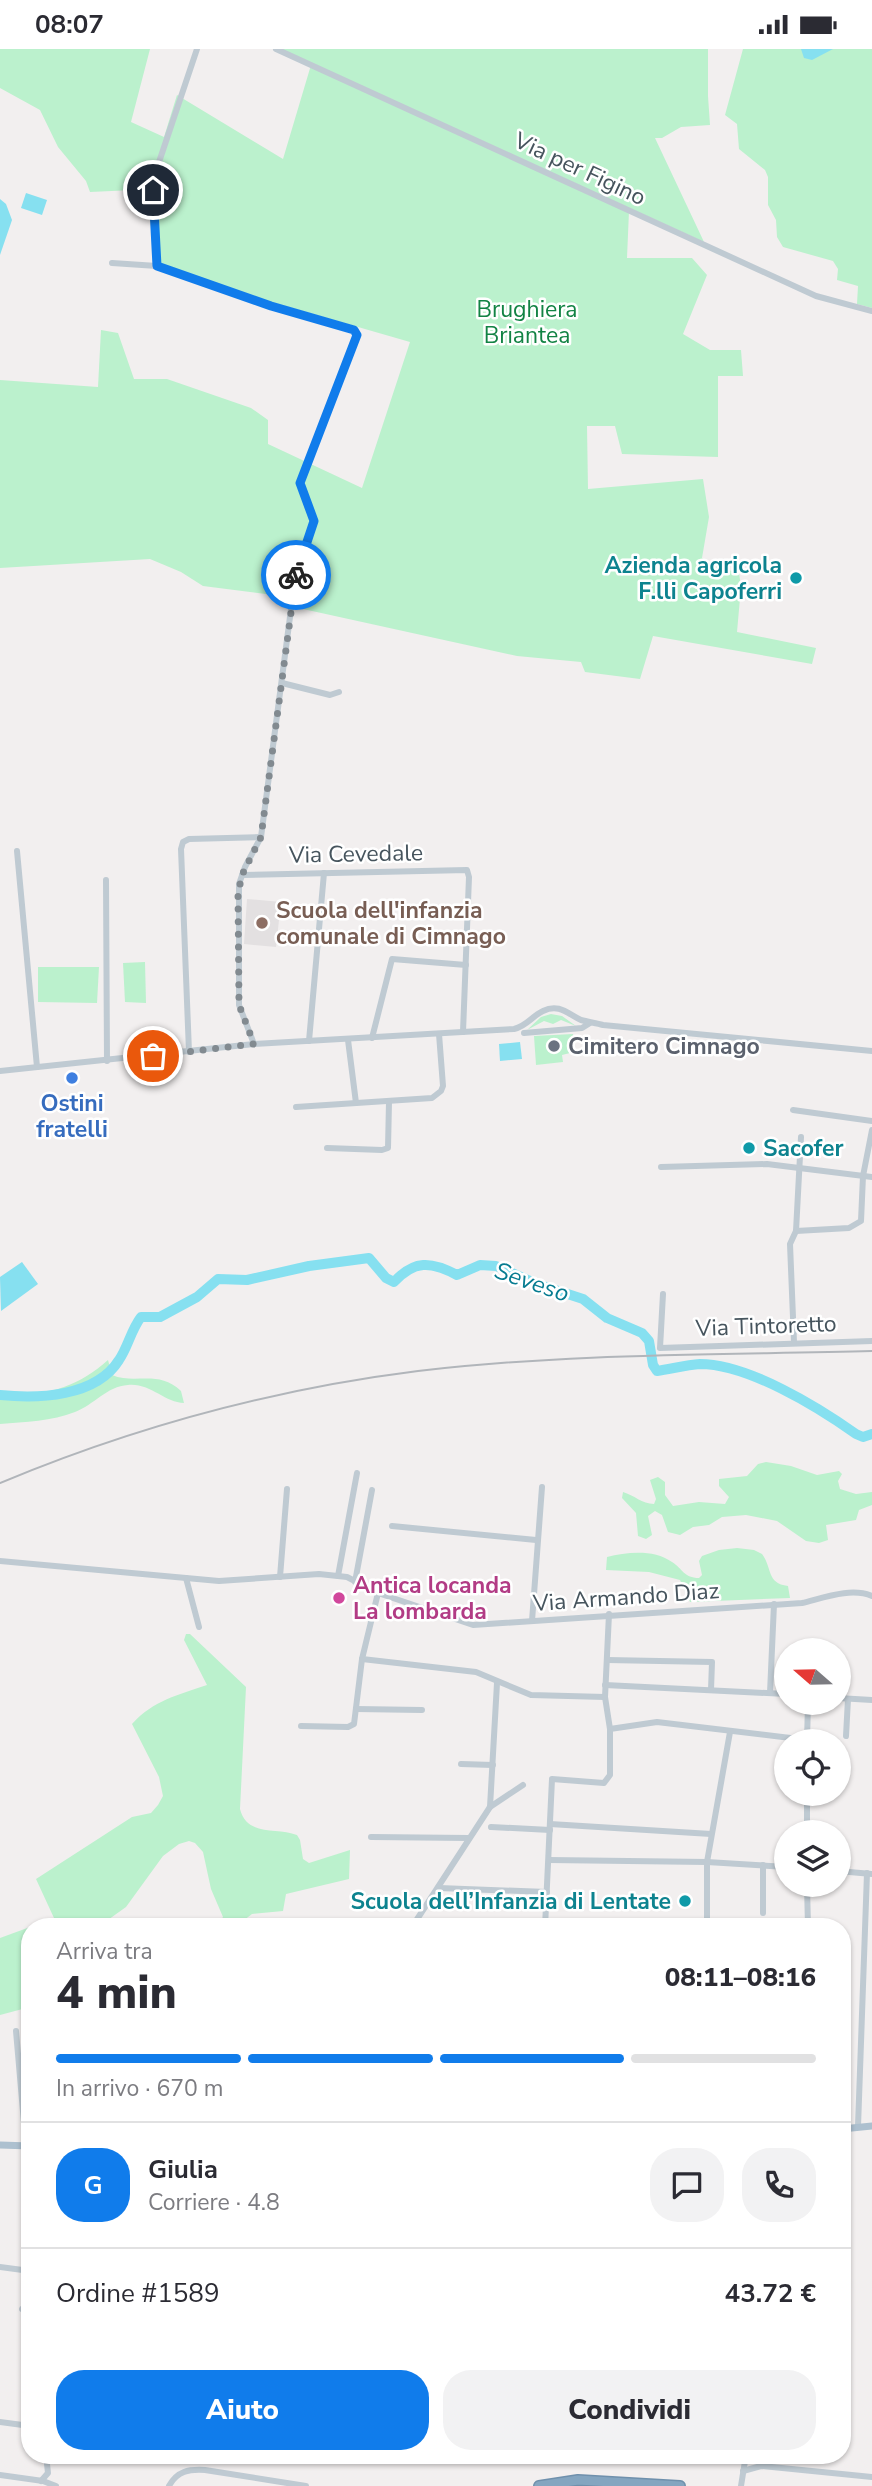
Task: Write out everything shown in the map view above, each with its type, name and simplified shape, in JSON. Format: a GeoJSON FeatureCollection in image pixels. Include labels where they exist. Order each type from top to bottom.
{"type":"FeatureCollection","features":[{"type":"Feature","properties":{"kind":"highway"},"geometry":{"type":"LineString","coordinates":[[539,2486],[578,2480],[680,2486]]}},
{"type":"Feature","properties":{"kind":"main road"},"geometry":{"type":"LineString","coordinates":[[851,2128],[872,2126]]}},
{"type":"Feature","properties":{"kind":"main road"},"geometry":{"type":"LineString","coordinates":[[0,2145],[21,2146]]}},
{"type":"Feature","properties":{"kind":"street"},"geometry":{"type":"LineString","coordinates":[[157,266],[153,190],[156,171],[197,49]]}},
{"type":"Feature","properties":{"kind":"street","name":"Via per Figino"},"geometry":{"type":"LineString","coordinates":[[276,49],[816,296],[872,311]]}},
{"type":"Feature","properties":{"kind":"street"},"geometry":{"type":"LineString","coordinates":[[112,264],[157,266],[271,306],[354,330],[357,335],[300,483],[314,521],[295,579],[261,837],[242,875],[238,894],[239,1005],[254,1044]]}},
{"type":"Feature","properties":{"kind":"street"},"geometry":{"type":"LineString","coordinates":[[282,683],[330,695],[339,692]]}},
{"type":"Feature","properties":{"kind":"street"},"geometry":{"type":"LineString","coordinates":[[189,1052],[180,849],[183,842],[189,839],[261,837]]}},
{"type":"Feature","properties":{"kind":"street"},"geometry":{"type":"LineString","coordinates":[[17,851],[37,1067]]}},
{"type":"Feature","properties":{"kind":"street","name":"Via Cevedale"},"geometry":{"type":"LineString","coordinates":[[242,875],[463,869],[469,874],[466,965]]}},
{"type":"Feature","properties":{"kind":"street"},"geometry":{"type":"LineString","coordinates":[[309,1041],[324,873]]}},
{"type":"Feature","properties":{"kind":"street"},"geometry":{"type":"LineString","coordinates":[[106,880],[107,1061]]}},
{"type":"Feature","properties":{"kind":"street"},"geometry":{"type":"LineString","coordinates":[[372,1038],[392,959],[466,965],[463,1032]]}},
{"type":"Feature","properties":{"kind":"street"},"geometry":{"type":"LineString","coordinates":[[0,1071],[254,1044],[520,1027],[544,1010],[554,1008],[591,1022],[872,1051]]}},
{"type":"Feature","properties":{"kind":"street"},"geometry":{"type":"LineString","coordinates":[[524,1033],[582,1028],[591,1022]]}},
{"type":"Feature","properties":{"kind":"street"},"geometry":{"type":"LineString","coordinates":[[296,1107],[432,1098],[441,1091],[443,1080],[439,1034]]}},
{"type":"Feature","properties":{"kind":"street"},"geometry":{"type":"LineString","coordinates":[[348,1039],[356,1103]]}},
{"type":"Feature","properties":{"kind":"street"},"geometry":{"type":"LineString","coordinates":[[327,1148],[388,1148],[389,1102]]}},
{"type":"Feature","properties":{"kind":"street"},"geometry":{"type":"LineString","coordinates":[[793,1110],[872,1121]]}},
{"type":"Feature","properties":{"kind":"street"},"geometry":{"type":"LineString","coordinates":[[796,1231],[841,1229],[855,1226],[861,1221],[863,1176],[872,1130]]}},
{"type":"Feature","properties":{"kind":"street"},"geometry":{"type":"LineString","coordinates":[[794,1342],[789,1252],[796,1231],[801,1137]]}},
{"type":"Feature","properties":{"kind":"street"},"geometry":{"type":"LineString","coordinates":[[661,1167],[767,1164],[872,1177]]}},
{"type":"Feature","properties":{"kind":"street","name":"Via Tintoretto"},"geometry":{"type":"LineString","coordinates":[[663,1294],[660,1348],[872,1341]]}},
{"type":"Feature","properties":{"kind":"street"},"geometry":{"type":"LineString","coordinates":[[338,1576],[357,1473]]}},
{"type":"Feature","properties":{"kind":"street"},"geometry":{"type":"LineString","coordinates":[[532,1621],[542,1487]]}},
{"type":"Feature","properties":{"kind":"street"},"geometry":{"type":"LineString","coordinates":[[280,1577],[287,1489]]}},
{"type":"Feature","properties":{"kind":"street"},"geometry":{"type":"LineString","coordinates":[[355,1582],[372,1490]]}},
{"type":"Feature","properties":{"kind":"street"},"geometry":{"type":"LineString","coordinates":[[392,1526],[536,1540]]}},
{"type":"Feature","properties":{"kind":"street","name":"Via Armando Diaz"},"geometry":{"type":"LineString","coordinates":[[0,1561],[219,1581],[319,1574],[338,1576],[378,1593],[473,1625],[802,1603],[841,1594],[864,1593],[872,1596]]}},
{"type":"Feature","properties":{"kind":"street"},"geometry":{"type":"LineString","coordinates":[[186,1579],[199,1627]]}},
{"type":"Feature","properties":{"kind":"street"},"geometry":{"type":"LineString","coordinates":[[300,1726],[348,1727],[354,1724],[362,1659],[378,1593]]}},
{"type":"Feature","properties":{"kind":"street"},"geometry":{"type":"LineString","coordinates":[[770,1693],[774,1604]]}},
{"type":"Feature","properties":{"kind":"street"},"geometry":{"type":"LineString","coordinates":[[546,1918],[552,1779],[604,1783],[610,1775],[610,1729],[605,1697],[609,1614]]}},
{"type":"Feature","properties":{"kind":"street"},"geometry":{"type":"LineString","coordinates":[[362,1659],[476,1672],[531,1695],[605,1697]]}},
{"type":"Feature","properties":{"kind":"street"},"geometry":{"type":"LineString","coordinates":[[607,1660],[712,1662],[711,1690]]}},
{"type":"Feature","properties":{"kind":"street"},"geometry":{"type":"LineString","coordinates":[[490,1807],[497,1683]]}},
{"type":"Feature","properties":{"kind":"street"},"geometry":{"type":"LineString","coordinates":[[605,1685],[774,1693]]}},
{"type":"Feature","properties":{"kind":"street"},"geometry":{"type":"LineString","coordinates":[[851,1699],[872,1700]]}},
{"type":"Feature","properties":{"kind":"street"},"geometry":{"type":"LineString","coordinates":[[356,1709],[422,1710]]}},
{"type":"Feature","properties":{"kind":"street"},"geometry":{"type":"LineString","coordinates":[[610,1729],[657,1722],[774,1737]]}},
{"type":"Feature","properties":{"kind":"street"},"geometry":{"type":"LineString","coordinates":[[707,1918],[707,1862],[730,1732]]}},
{"type":"Feature","properties":{"kind":"street"},"geometry":{"type":"LineString","coordinates":[[461,1764],[493,1765]]}},
{"type":"Feature","properties":{"kind":"street"},"geometry":{"type":"LineString","coordinates":[[418,1918],[490,1807],[523,1785]]}},
{"type":"Feature","properties":{"kind":"street"},"geometry":{"type":"LineString","coordinates":[[491,1827],[711,1834]]}},
{"type":"Feature","properties":{"kind":"street"},"geometry":{"type":"LineString","coordinates":[[371,1837],[469,1838]]}},
{"type":"Feature","properties":{"kind":"street"},"geometry":{"type":"LineString","coordinates":[[549,1860],[707,1862],[774,1866]]}},
{"type":"Feature","properties":{"kind":"street"},"geometry":{"type":"LineString","coordinates":[[763,1865],[763,1913]]}},
{"type":"Feature","properties":{"kind":"street"},"geometry":{"type":"LineString","coordinates":[[851,1872],[869,1874],[858,2127]]}},
{"type":"Feature","properties":{"kind":"street"},"geometry":{"type":"LineString","coordinates":[[439,1888],[547,1892]]}},
{"type":"Feature","properties":{"kind":"street"},"geometry":{"type":"LineString","coordinates":[[807,1897],[808,1918]]}},
{"type":"Feature","properties":{"kind":"street"},"geometry":{"type":"LineString","coordinates":[[16,2031],[21,2079]]}},
{"type":"Feature","properties":{"kind":"street"},"geometry":{"type":"LineString","coordinates":[[0,2267],[21,2270]]}},
{"type":"Feature","properties":{"kind":"street"},"geometry":{"type":"LineString","coordinates":[[0,2422],[21,2425]]}},
{"type":"Feature","properties":{"kind":"street"},"geometry":{"type":"LineString","coordinates":[[47,2464],[51,2481],[56,2486]]}},
{"type":"Feature","properties":{"kind":"street"},"geometry":{"type":"LineString","coordinates":[[758,2464],[872,2477]]}},
{"type":"Feature","properties":{"kind":"street"},"geometry":{"type":"LineString","coordinates":[[742,2478],[761,2466]]}},
{"type":"Feature","properties":{"kind":"street"},"geometry":{"type":"LineString","coordinates":[[169,2486],[178,2474],[188,2469],[306,2486]]}},
{"type":"Feature","properties":{"kind":"street"},"geometry":{"type":"LineString","coordinates":[[41,2481],[48,2470]]}},
{"type":"Feature","properties":{"kind":"street"},"geometry":{"type":"LineString","coordinates":[[0,2475],[56,2486]]}},
{"type":"Feature","properties":{"kind":"shaded area","name":"Scuola dell'infanzia comunale di Cimnago"},"geometry":{"type":"Polygon","coordinates":[[[247,899],[281,902],[276,947],[244,944],[247,899]]]}},
{"type":"Feature","properties":{"kind":"green space","name":"Brughiera Briantea"},"geometry":{"type":"Polygon","coordinates":[[[0,49],[150,49],[131,122],[164,137],[177,95],[283,159],[311,65],[629,211],[627,258],[692,258],[707,275],[683,334],[710,350],[741,350],[743,376],[718,376],[718,457],[622,454],[615,426],[587,426],[588,489],[703,479],[709,517],[702,558],[718,567],[739,573],[741,587],[737,632],[816,648],[812,664],[653,636],[640,679],[585,672],[581,662],[517,656],[303,609],[281,596],[203,586],[181,572],[150,559],[0,568],[0,380],[98,387],[101,330],[118,333],[134,379],[167,379],[251,408],[268,420],[268,444],[362,488],[410,342],[161,270],[155,189],[90,192],[86,181],[58,147],[40,110],[0,88],[0,49]]]}},
{"type":"Feature","properties":{"kind":"green space"},"geometry":{"type":"Polygon","coordinates":[[[281,49],[708,49],[710,125],[681,127],[662,138],[655,138],[704,242],[281,49]]]}},
{"type":"Feature","properties":{"kind":"green space"},"geometry":{"type":"Polygon","coordinates":[[[743,49],[872,49],[872,308],[857,304],[858,286],[837,280],[838,269],[833,261],[783,247],[777,237],[776,220],[768,205],[768,177],[765,170],[739,149],[737,124],[725,115],[743,49]]]}},
{"type":"Feature","properties":{"kind":"green space"},"geometry":{"type":"Polygon","coordinates":[[[145,962],[146,1003],[125,1002],[123,963],[145,962]]]}},
{"type":"Feature","properties":{"kind":"green space"},"geometry":{"type":"Polygon","coordinates":[[[38,967],[99,967],[97,1003],[38,1002],[38,967]]]}},
{"type":"Feature","properties":{"kind":"green space"},"geometry":{"type":"Polygon","coordinates":[[[551,1014],[562,1016],[576,1026],[561,1020],[553,1024],[544,1021],[527,1030],[541,1017],[551,1014]]]}},
{"type":"Feature","properties":{"kind":"green space"},"geometry":{"type":"Polygon","coordinates":[[[573,1034],[574,1052],[562,1055],[563,1062],[536,1065],[534,1036],[573,1034]]]}},
{"type":"Feature","properties":{"kind":"green space"},"geometry":{"type":"Polygon","coordinates":[[[108,1360],[112,1375],[130,1379],[155,1379],[172,1384],[181,1391],[184,1403],[170,1400],[144,1387],[128,1385],[107,1392],[82,1409],[66,1415],[38,1421],[0,1424],[0,1394],[30,1394],[58,1389],[84,1378],[108,1360]]]}},
{"type":"Feature","properties":{"kind":"green space"},"geometry":{"type":"Polygon","coordinates":[[[766,1462],[791,1466],[817,1475],[839,1471],[842,1474],[838,1481],[840,1489],[856,1494],[872,1492],[872,1505],[859,1510],[856,1520],[826,1525],[828,1540],[819,1543],[806,1541],[777,1521],[746,1515],[722,1517],[709,1525],[693,1527],[680,1535],[668,1532],[662,1515],[655,1511],[648,1516],[652,1535],[646,1539],[638,1536],[636,1513],[622,1498],[623,1492],[654,1504],[656,1499],[650,1480],[658,1477],[665,1482],[665,1495],[673,1506],[699,1502],[725,1504],[729,1497],[719,1486],[719,1479],[747,1476],[758,1464],[766,1462]]]}},
{"type":"Feature","properties":{"kind":"green space"},"geometry":{"type":"Polygon","coordinates":[[[737,1548],[762,1554],[773,1579],[788,1586],[790,1598],[690,1602],[680,1580],[649,1572],[606,1570],[607,1557],[649,1553],[665,1558],[687,1575],[699,1578],[702,1575],[699,1561],[702,1556],[737,1548]]]}},
{"type":"Feature","properties":{"kind":"green space"},"geometry":{"type":"Polygon","coordinates":[[[186,1634],[190,1634],[246,1687],[240,1809],[244,1818],[256,1827],[297,1835],[303,1859],[309,1863],[350,1850],[349,1879],[286,1894],[283,1911],[252,1914],[247,1918],[222,1918],[211,1889],[203,1852],[195,1843],[189,1841],[179,1844],[163,1856],[126,1907],[111,1918],[54,1918],[36,1879],[132,1817],[151,1813],[163,1796],[159,1777],[132,1724],[158,1704],[207,1685],[184,1640],[186,1634]]]}},
{"type":"Feature","properties":{"kind":"green space"},"geometry":{"type":"Polygon","coordinates":[[[21,1930],[21,2009],[0,2015],[0,1938],[21,1930]]]}},
{"type":"Feature","properties":{"kind":"water"},"geometry":{"type":"Polygon","coordinates":[[[801,49],[833,49],[812,60],[804,58],[801,49]]]}},
{"type":"Feature","properties":{"kind":"water"},"geometry":{"type":"Polygon","coordinates":[[[26,193],[47,200],[42,215],[21,208],[26,193]]]}},
{"type":"Feature","properties":{"kind":"water"},"geometry":{"type":"Polygon","coordinates":[[[0,199],[6,204],[12,220],[0,255],[0,199]]]}},
{"type":"Feature","properties":{"kind":"water"},"geometry":{"type":"Polygon","coordinates":[[[520,1042],[522,1059],[500,1061],[499,1044],[520,1042]]]}},
{"type":"Feature","properties":{"kind":"water"},"geometry":{"type":"Polygon","coordinates":[[[22,1262],[38,1284],[1,1311],[0,1277],[22,1262]]]}},
{"type":"Feature","properties":{"kind":"waterway","name":"Seveso"},"geometry":{"type":"LineString","coordinates":[[0,1395],[65,1393],[96,1382],[119,1360],[141,1317],[160,1317],[197,1297],[218,1279],[247,1280],[309,1266],[369,1258],[386,1278],[394,1282],[416,1266],[431,1265],[457,1275],[480,1265],[496,1266],[537,1284],[583,1299],[607,1318],[642,1333],[649,1341],[653,1365],[657,1371],[700,1364],[739,1371],[803,1400],[856,1434],[863,1437],[872,1434]]}},
{"type":"Feature","properties":{"kind":"railway"},"geometry":{"type":"LineString","coordinates":[[0,1483],[102,1444],[205,1413],[311,1388],[364,1379],[418,1371],[531,1361],[872,1351]]}},
{"type":"Feature","properties":{"kind":"way so far"},"geometry":{"type":"LineString","coordinates":[[153,1056],[254,1044],[239,1005],[238,894],[245,867],[261,837],[296,575]]}},
{"type":"Feature","properties":{"kind":"place","name":"Azienda agricola F.lli Capoferri"},"geometry":{"type":"Point","coordinates":[796,578]}},
{"type":"Feature","properties":{"kind":"place","name":"Scuola dell'infanzia comunale di Cimnago"},"geometry":{"type":"Point","coordinates":[262,923]}},
{"type":"Feature","properties":{"kind":"place","name":"Cimitero Cimnago"},"geometry":{"type":"Point","coordinates":[554,1046]}},
{"type":"Feature","properties":{"kind":"place","name":"Ostini fratelli"},"geometry":{"type":"Point","coordinates":[72,1078]}},
{"type":"Feature","properties":{"kind":"place","name":"Sacofer"},"geometry":{"type":"Point","coordinates":[749,1148]}},
{"type":"Feature","properties":{"kind":"place","name":"Antica locanda La lombarda"},"geometry":{"type":"Point","coordinates":[339,1598]}},
{"type":"Feature","properties":{"kind":"place","name":"Scuola dell’Infanzia di Lentate"},"geometry":{"type":"Point","coordinates":[685,1901]}},
{"type":"Feature","properties":{"kind":"route"},"geometry":{"type":"LineString","coordinates":[[153,190],[157,266],[271,306],[354,330],[357,335],[300,483],[314,521],[296,575]]}}]}
